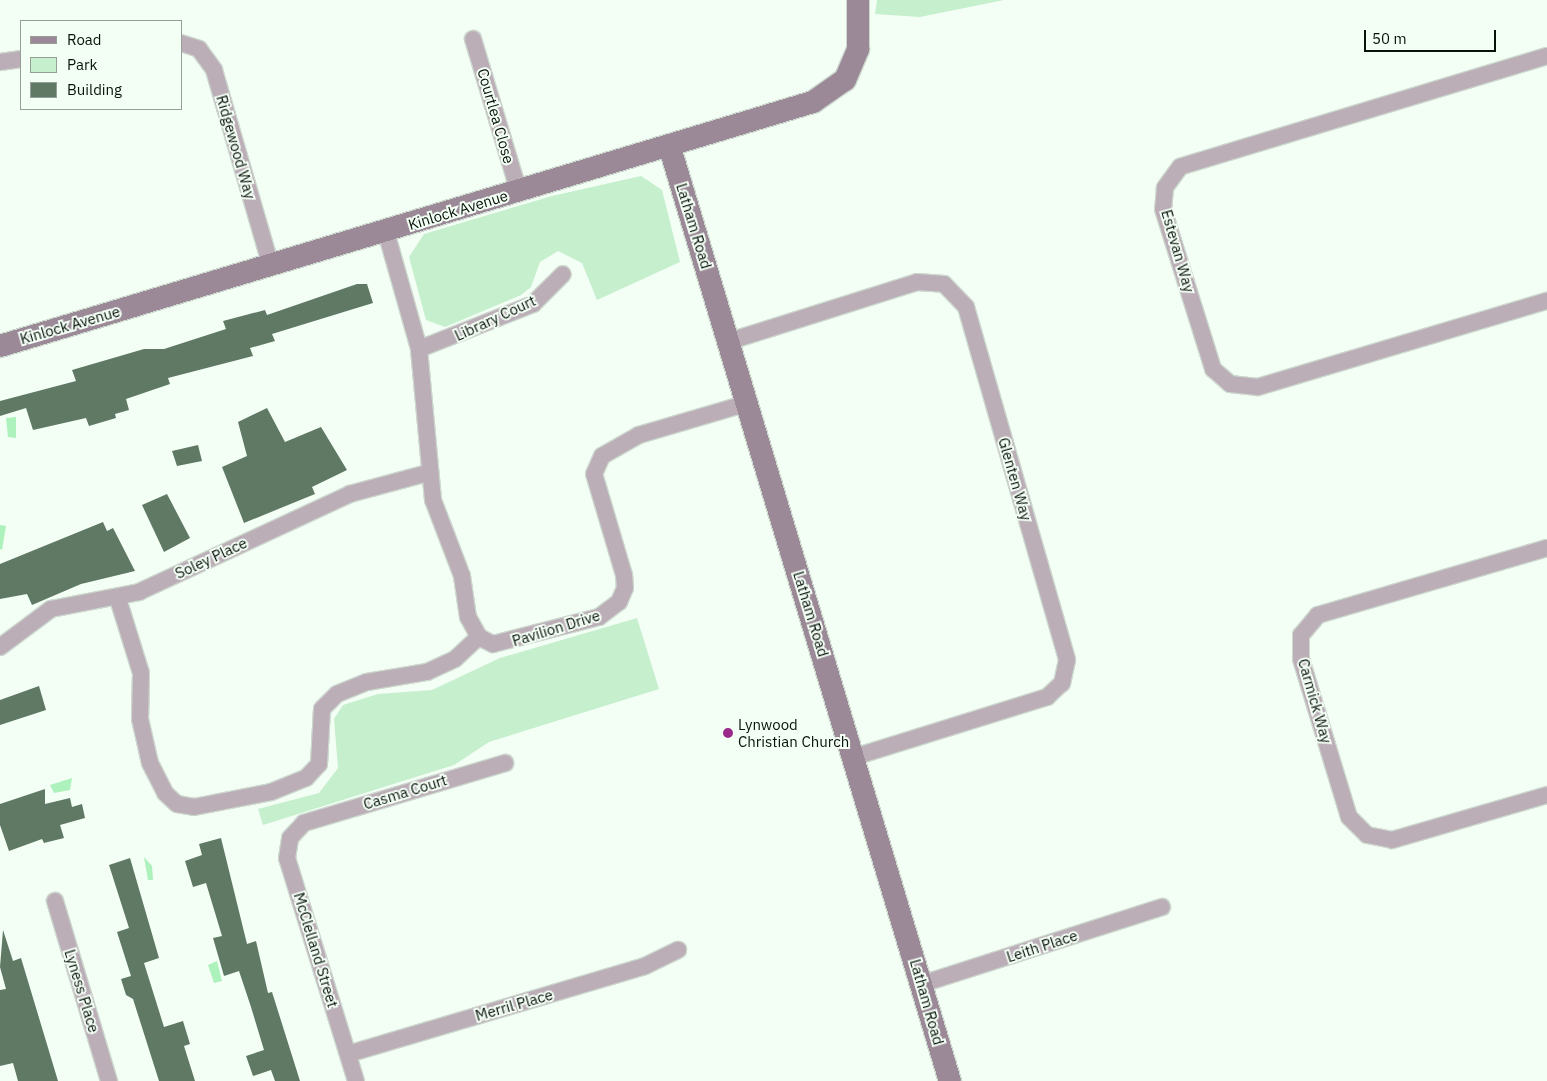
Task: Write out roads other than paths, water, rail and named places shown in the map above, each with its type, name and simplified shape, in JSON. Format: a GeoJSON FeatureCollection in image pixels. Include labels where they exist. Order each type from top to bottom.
{"type":"FeatureCollection","features":[{"type":"Feature","properties":{"kind":"street","name":"Kinlock Avenue"},"geometry":{"type":"LineString","coordinates":[[0,346],[670,148],[813,102],[845,80],[858,49],[863,5]]}},
{"type":"Feature","properties":{"kind":"street","name":"Courtlea Close"},"geometry":{"type":"LineString","coordinates":[[473,39],[519,192]]}},
{"type":"Feature","properties":{"kind":"street","name":"Ridgewood Way"},"geometry":{"type":"LineString","coordinates":[[182,43],[198,49],[214,70],[271,266]]}},
{"type":"Feature","properties":{"kind":"street","name":"Estevan Way"},"geometry":{"type":"LineString","coordinates":[[1547,56],[1180,167],[1165,188],[1163,209],[1213,369],[1230,384],[1258,386],[1547,301]]}},
{"type":"Feature","properties":{"kind":"street"},"geometry":{"type":"LineString","coordinates":[[0,62],[20,59]]}},
{"type":"Feature","properties":{"kind":"street","name":"Latham Road"},"geometry":{"type":"LineString","coordinates":[[670,148],[730,341],[950,1081]]}},
{"type":"Feature","properties":{"kind":"street"},"geometry":{"type":"LineString","coordinates":[[118,599],[141,674],[140,719],[150,763],[165,794],[177,804],[194,807],[271,792],[306,778],[319,764],[322,709],[337,694],[368,682],[427,672],[456,659],[479,637],[468,617],[462,576],[444,536],[428,473],[419,348],[386,232]]}},
{"type":"Feature","properties":{"kind":"street","name":"Library Court"},"geometry":{"type":"LineString","coordinates":[[419,348],[533,304],[562,274]]}},
{"type":"Feature","properties":{"kind":"street","name":"Glenten Way"},"geometry":{"type":"LineString","coordinates":[[730,341],[917,282],[944,284],[966,307],[1067,660],[1062,682],[1047,697],[854,757]]}},
{"type":"Feature","properties":{"kind":"street","name":"Pavilion Drive"},"geometry":{"type":"LineString","coordinates":[[479,637],[493,644],[512,643],[610,610],[625,588],[597,490],[596,463],[612,447],[640,435],[748,402]]}},
{"type":"Feature","properties":{"kind":"street","name":"Soley Place"},"geometry":{"type":"LineString","coordinates":[[0,647],[51,609],[118,599],[350,494],[428,473]]}},
{"type":"Feature","properties":{"kind":"street","name":"Carmick Way"},"geometry":{"type":"LineString","coordinates":[[1547,548],[1318,615],[1301,635],[1301,659],[1349,817],[1367,835],[1392,840],[1547,795]]}},
{"type":"Feature","properties":{"kind":"street","name":"Casma Court"},"geometry":{"type":"LineString","coordinates":[[304,823],[505,763]]}},
{"type":"Feature","properties":{"kind":"street","name":"McClelland Street"},"geometry":{"type":"LineString","coordinates":[[304,823],[290,838],[287,858],[356,1081]]}},
{"type":"Feature","properties":{"kind":"street","name":"Lyness Place"},"geometry":{"type":"LineString","coordinates":[[56,901],[109,1081]]}},
{"type":"Feature","properties":{"kind":"street","name":"Leith Place"},"geometry":{"type":"LineString","coordinates":[[922,984],[1162,907]]}},
{"type":"Feature","properties":{"kind":"street","name":"Merril Place"},"geometry":{"type":"LineString","coordinates":[[348,1054],[645,966],[678,950]]}},
{"type":"Feature","properties":{"kind":"place","name":"Lynwood Christian Church"},"geometry":{"type":"Point","coordinates":[728,733]}}]}
